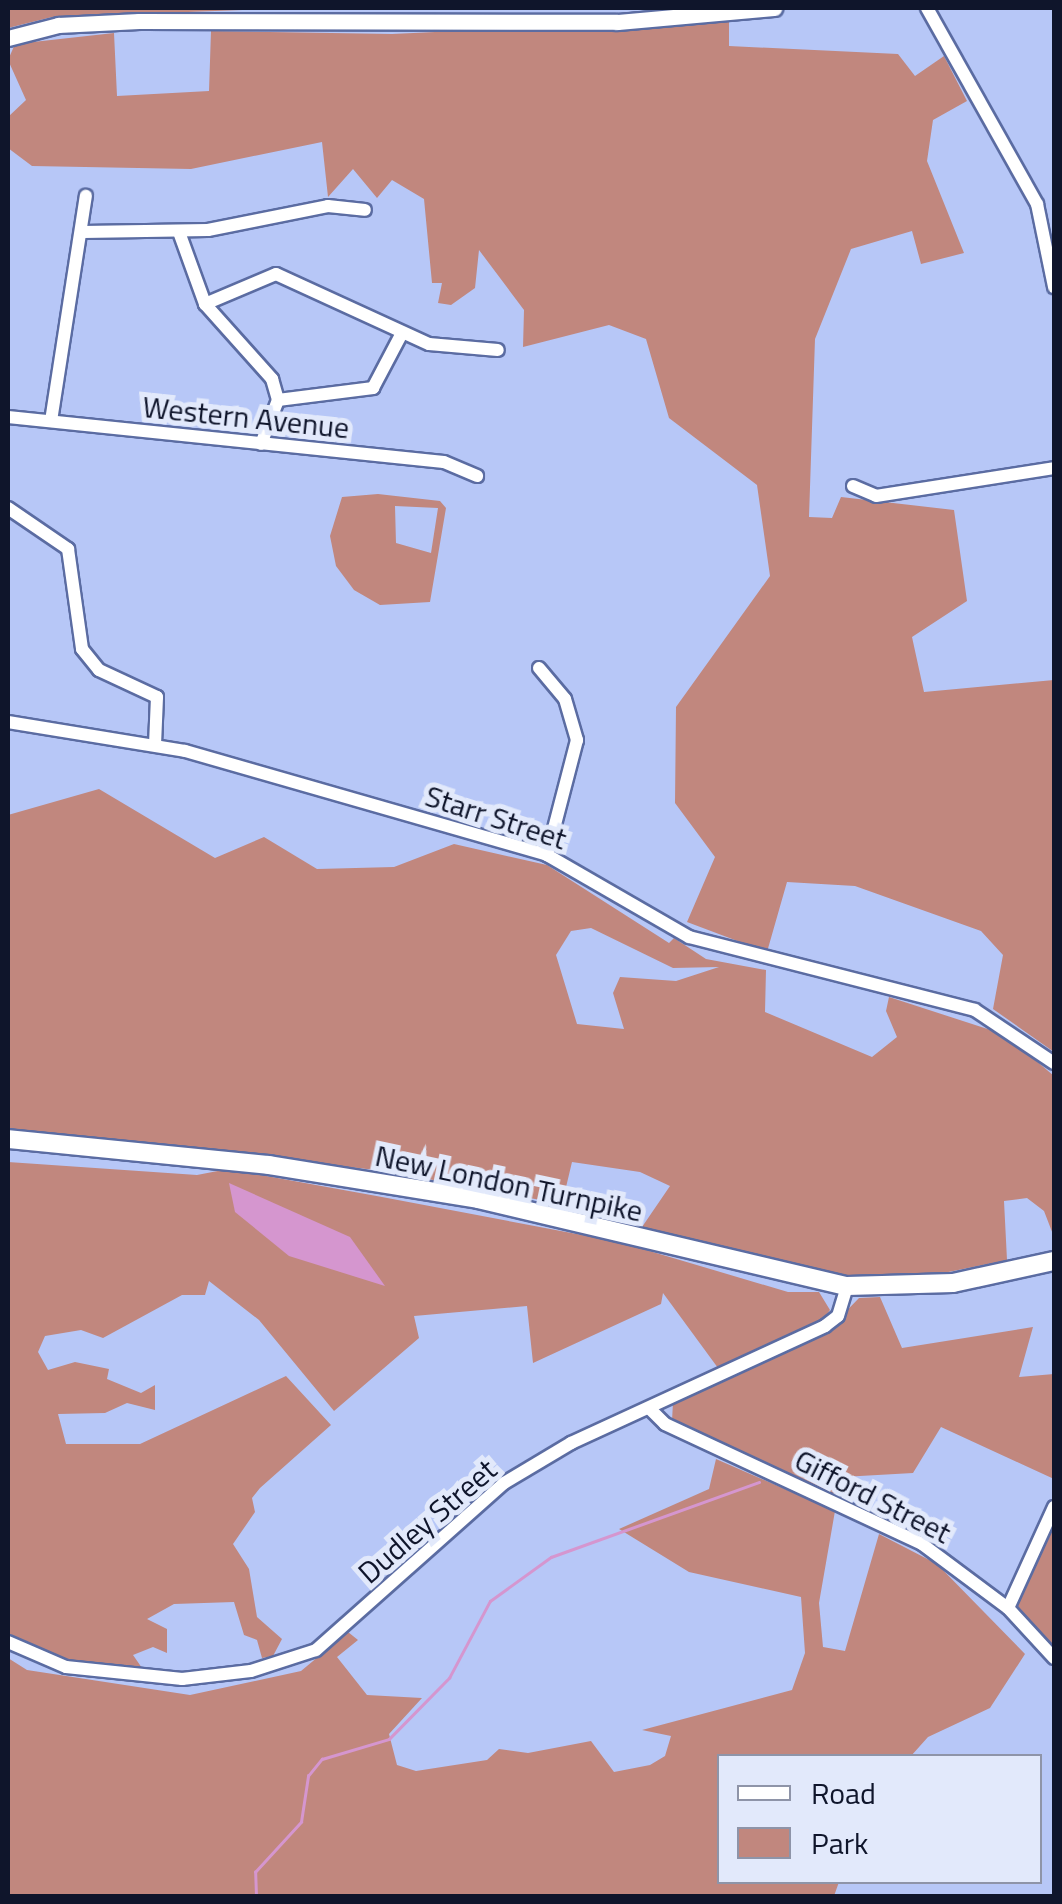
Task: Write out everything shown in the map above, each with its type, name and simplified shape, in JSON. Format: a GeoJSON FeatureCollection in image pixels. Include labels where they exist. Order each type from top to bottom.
{"type":"FeatureCollection","features":[{"type":"Feature","properties":{"kind":"main road","name":"New London Turnpike"},"geometry":{"type":"LineString","coordinates":[[8,1139],[269,1165],[478,1199],[847,1286],[953,1283],[1054,1261]]}},
{"type":"Feature","properties":{"kind":"street"},"geometry":{"type":"LineString","coordinates":[[8,38],[62,24],[333,14],[616,15],[774,8]]}},
{"type":"Feature","properties":{"kind":"street"},"geometry":{"type":"LineString","coordinates":[[928,8],[1037,204],[1054,287]]}},
{"type":"Feature","properties":{"kind":"street"},"geometry":{"type":"LineString","coordinates":[[51,422],[86,196]]}},
{"type":"Feature","properties":{"kind":"street"},"geometry":{"type":"LineString","coordinates":[[83,232],[180,232],[328,206],[365,210]]}},
{"type":"Feature","properties":{"kind":"street"},"geometry":{"type":"LineString","coordinates":[[180,232],[205,304],[272,379],[278,400],[261,444]]}},
{"type":"Feature","properties":{"kind":"street"},"geometry":{"type":"LineString","coordinates":[[205,304],[276,274],[429,344],[498,350]]}},
{"type":"Feature","properties":{"kind":"street"},"geometry":{"type":"LineString","coordinates":[[278,400],[373,388],[402,333]]}},
{"type":"Feature","properties":{"kind":"street","name":"Western Avenue"},"geometry":{"type":"LineString","coordinates":[[8,417],[444,462],[477,476]]}},
{"type":"Feature","properties":{"kind":"street"},"geometry":{"type":"LineString","coordinates":[[853,486],[876,496],[1054,468]]}},
{"type":"Feature","properties":{"kind":"street"},"geometry":{"type":"LineString","coordinates":[[8,508],[68,549],[82,649],[100,670],[158,697],[155,744]]}},
{"type":"Feature","properties":{"kind":"street"},"geometry":{"type":"LineString","coordinates":[[539,668],[565,699],[577,740],[546,855]]}},
{"type":"Feature","properties":{"kind":"street","name":"Starr Street"},"geometry":{"type":"LineString","coordinates":[[8,722],[155,744],[546,855],[689,938],[975,1010],[1054,1063]]}},
{"type":"Feature","properties":{"kind":"street","name":"Dudley Street"},"geometry":{"type":"LineString","coordinates":[[8,1642],[66,1667],[158,1677],[212,1679],[285,1662],[341,1630],[504,1483],[825,1326],[838,1316],[847,1286]]}},
{"type":"Feature","properties":{"kind":"street","name":"Gifford Street"},"geometry":{"type":"LineString","coordinates":[[650,1409],[664,1424],[922,1544],[1008,1608],[1054,1658]]}},
{"type":"Feature","properties":{"kind":"street"},"geometry":{"type":"LineString","coordinates":[[1008,1608],[1054,1508]]}},
{"type":"Feature","properties":{"kind":"green space"},"geometry":{"type":"Polygon","coordinates":[[[8,8],[300,8],[52,17],[8,28],[8,8]]]}},
{"type":"Feature","properties":{"kind":"green space"},"geometry":{"type":"Polygon","coordinates":[[[729,18],[729,46],[898,54],[915,76],[944,56],[967,101],[933,120],[927,161],[964,253],[921,264],[912,231],[851,249],[815,339],[809,517],[832,518],[841,497],[954,510],[967,601],[912,637],[924,692],[1054,680],[1054,1052],[993,1009],[1003,955],[981,931],[855,886],[787,882],[767,952],[687,922],[715,857],[675,803],[676,707],[770,576],[757,485],[669,418],[646,339],[609,325],[523,347],[524,310],[479,250],[475,288],[451,305],[438,303],[442,283],[432,283],[424,199],[392,180],[377,198],[353,169],[328,197],[322,142],[191,169],[32,166],[8,148],[8,117],[26,100],[8,60],[15,44],[114,33],[117,96],[209,91],[211,31],[392,34],[729,18]]]}},
{"type":"Feature","properties":{"kind":"green space"},"geometry":{"type":"Polygon","coordinates":[[[378,494],[440,501],[446,508],[430,602],[380,605],[354,590],[336,566],[330,536],[342,497],[378,494]],[[395,506],[396,543],[431,553],[438,508],[395,506]]]}},
{"type":"Feature","properties":{"kind":"green space"},"geometry":{"type":"Polygon","coordinates":[[[99,789],[215,858],[264,837],[317,869],[394,867],[454,844],[547,865],[669,943],[674,938],[706,959],[766,970],[765,1012],[872,1057],[897,1037],[886,1011],[889,997],[1006,1035],[1054,1076],[1054,1237],[1044,1211],[1027,1198],[1004,1201],[1007,1260],[924,1277],[840,1276],[642,1227],[670,1186],[640,1172],[572,1162],[562,1204],[385,1171],[8,1129],[8,815],[99,789]],[[591,928],[571,931],[556,955],[577,1024],[624,1029],[613,993],[620,977],[676,981],[719,967],[673,968],[591,928]]]}},
{"type":"Feature","properties":{"kind":"green space"},"geometry":{"type":"Polygon","coordinates":[[[8,1162],[197,1175],[228,1169],[619,1242],[788,1292],[819,1292],[830,1310],[821,1322],[718,1368],[663,1293],[661,1304],[533,1363],[527,1306],[414,1316],[419,1338],[334,1411],[259,1320],[209,1281],[205,1295],[182,1295],[103,1338],[81,1330],[45,1336],[38,1352],[48,1370],[75,1362],[109,1369],[107,1379],[141,1393],[155,1385],[155,1410],[127,1403],[105,1413],[58,1414],[66,1444],[140,1444],[286,1376],[331,1425],[260,1488],[252,1498],[255,1512],[233,1544],[249,1569],[257,1617],[282,1639],[273,1656],[262,1658],[257,1640],[244,1635],[234,1602],[174,1604],[147,1619],[167,1629],[167,1653],[153,1647],[133,1655],[142,1668],[58,1659],[8,1636],[8,1162]]]}},
{"type":"Feature","properties":{"kind":"green space"},"geometry":{"type":"Polygon","coordinates":[[[880,1297],[902,1348],[1033,1327],[1019,1377],[1054,1374],[1054,1479],[941,1427],[913,1473],[842,1477],[837,1498],[672,1421],[673,1402],[830,1328],[859,1298],[880,1297]]]}},
{"type":"Feature","properties":{"kind":"green space"},"geometry":{"type":"Polygon","coordinates":[[[716,1459],[835,1511],[819,1603],[823,1647],[845,1651],[879,1534],[937,1564],[1025,1654],[990,1708],[928,1737],[913,1754],[717,1754],[717,1884],[838,1884],[834,1896],[8,1896],[8,1658],[27,1670],[190,1695],[301,1671],[348,1632],[358,1640],[337,1657],[367,1695],[422,1698],[389,1734],[397,1765],[416,1771],[487,1760],[499,1749],[528,1753],[591,1741],[614,1772],[650,1765],[665,1756],[671,1736],[642,1730],[792,1690],[805,1653],[801,1597],[689,1572],[619,1529],[709,1489],[716,1459]]]}},
{"type":"Feature","properties":{"kind":"green space"},"geometry":{"type":"Polygon","coordinates":[[[1054,1505],[1054,1649],[1006,1598],[1054,1505]]]}},
{"type":"Feature","properties":{"kind":"shaded area"},"geometry":{"type":"Polygon","coordinates":[[[229,1183],[350,1237],[385,1286],[289,1256],[235,1212],[229,1183]]]}},
{"type":"Feature","properties":{"kind":"waterway"},"geometry":{"type":"LineString","coordinates":[[256,1896],[255,1872],[301,1822],[308,1776],[322,1759],[389,1739],[449,1678],[490,1601],[551,1557],[759,1482]]}}]}
